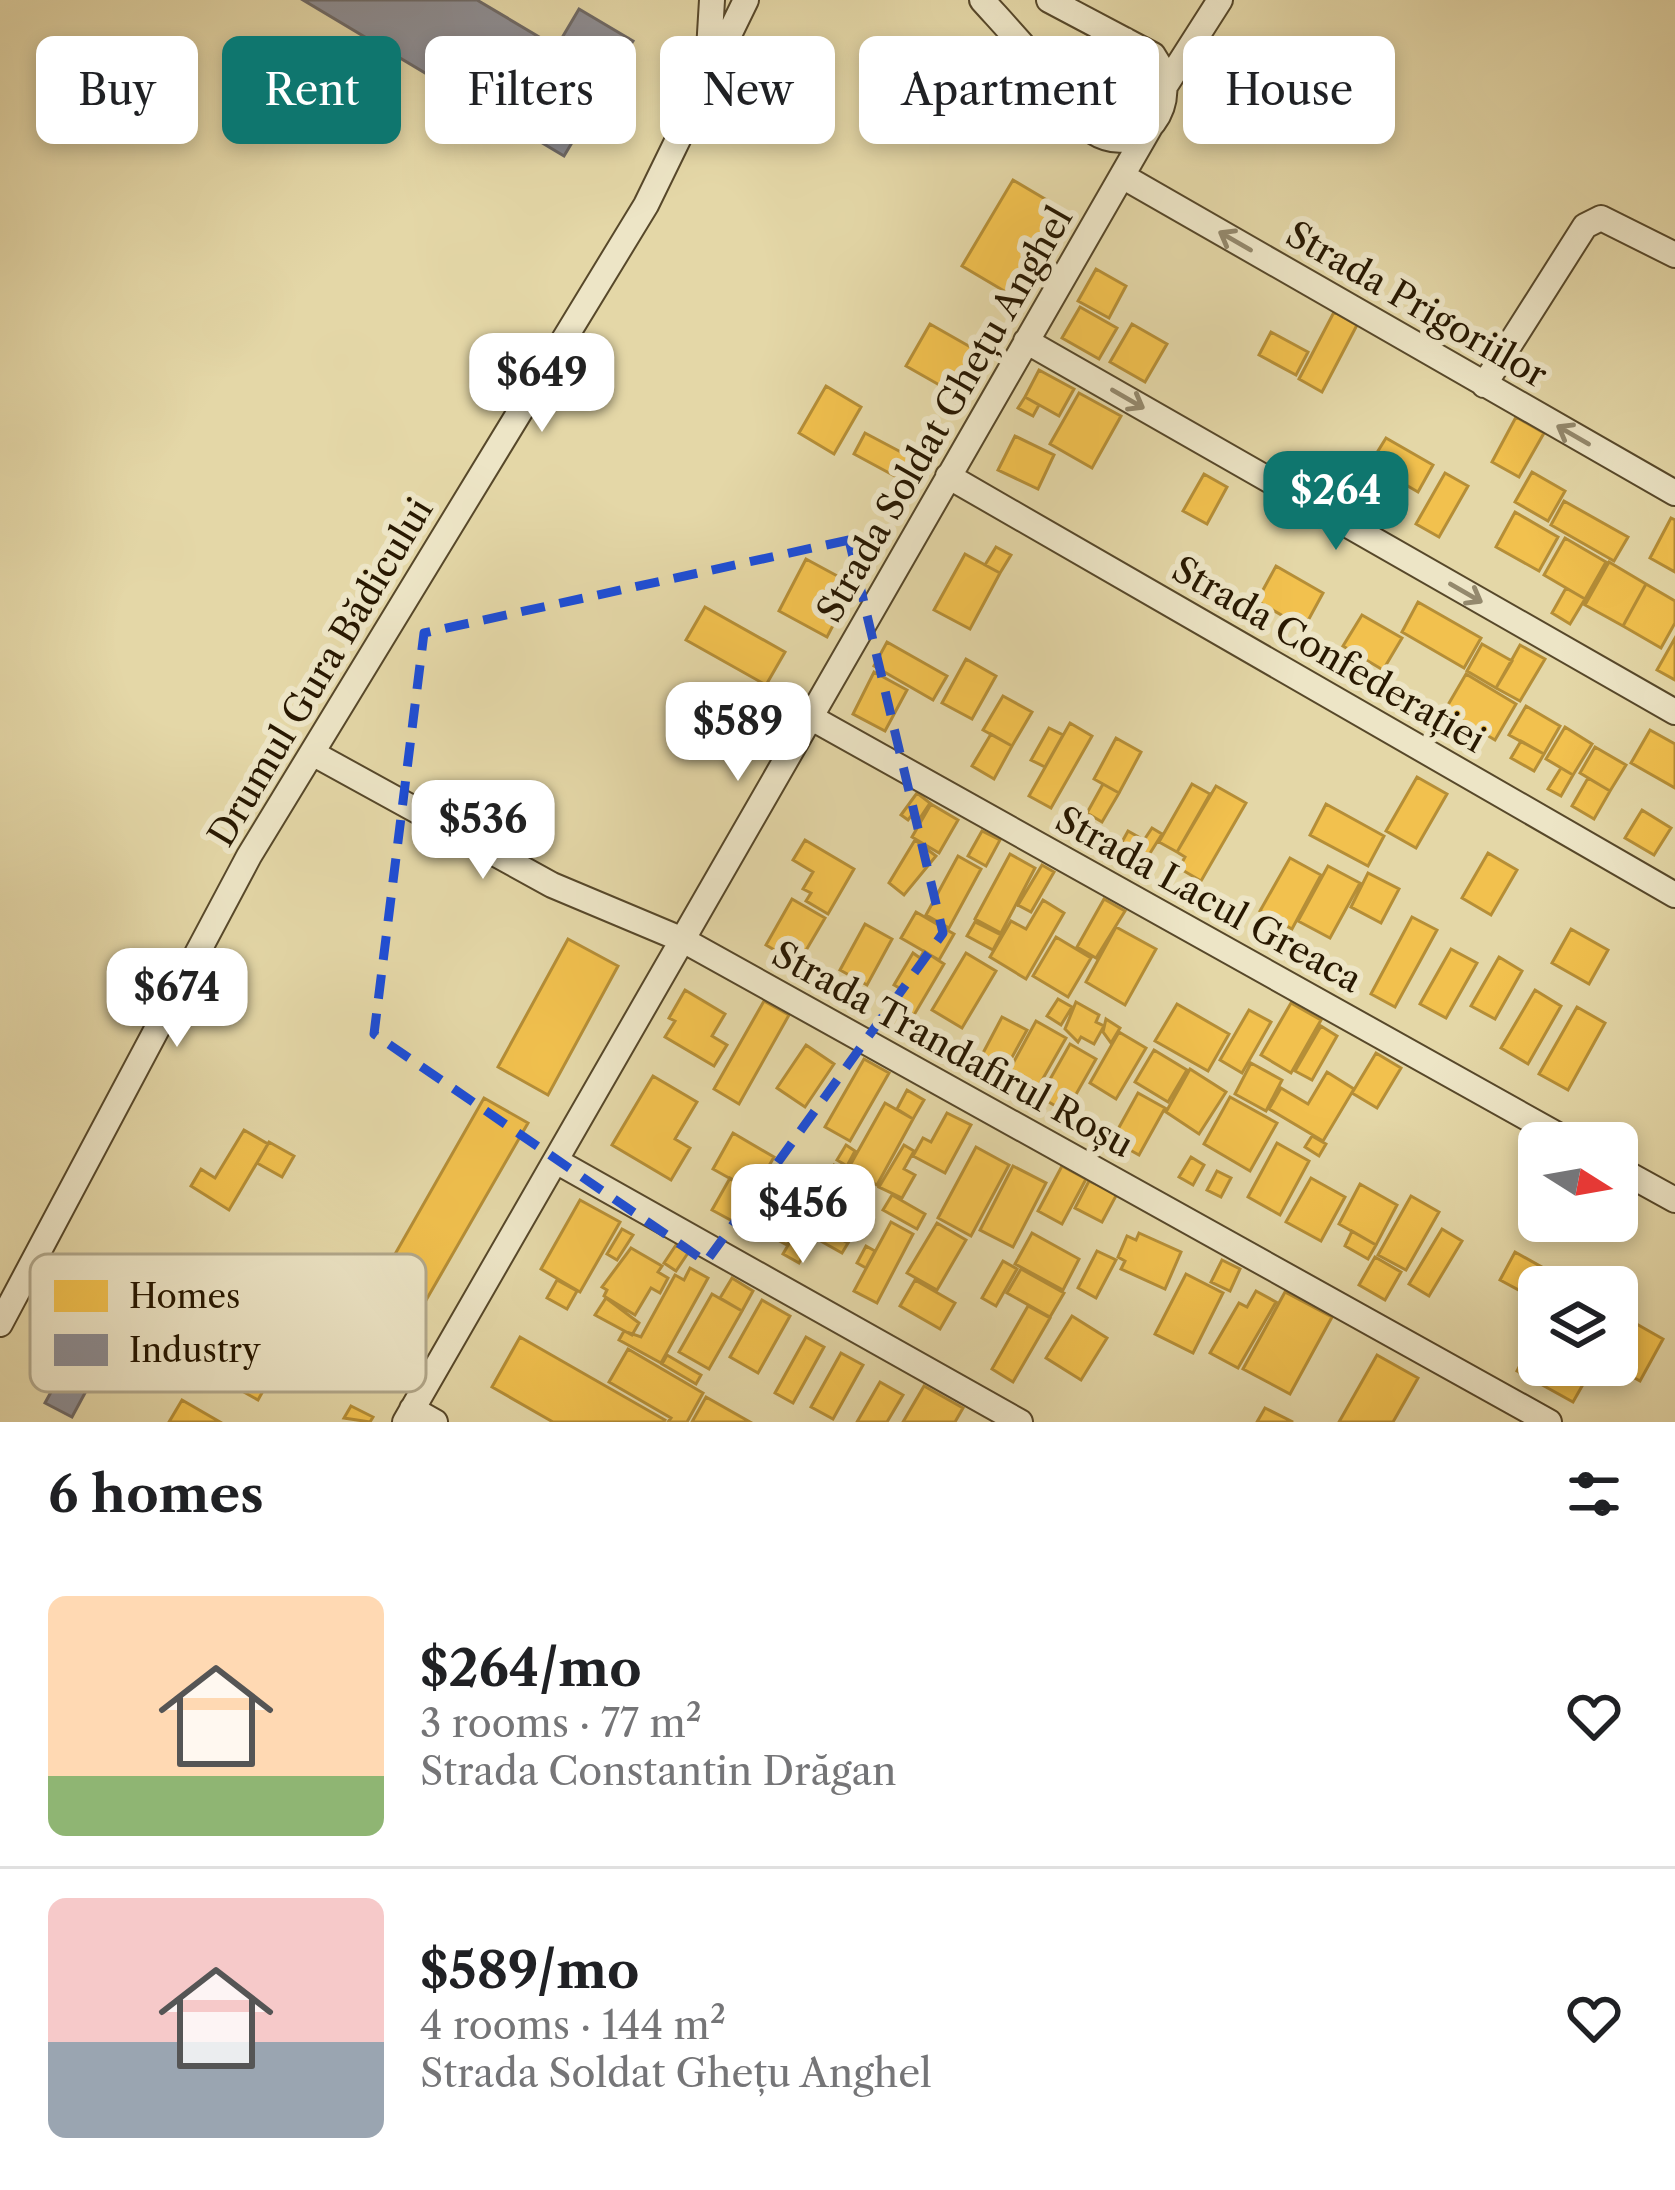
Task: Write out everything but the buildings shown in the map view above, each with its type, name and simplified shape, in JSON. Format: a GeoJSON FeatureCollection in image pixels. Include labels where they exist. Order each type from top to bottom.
{"type":"FeatureCollection","features":[{"type":"Feature","properties":{"kind":"street"},"geometry":{"type":"LineString","coordinates":[[710,36],[712,0]]}},
{"type":"Feature","properties":{"kind":"street","name":"Drumul Gura Bădicului"},"geometry":{"type":"LineString","coordinates":[[729,36],[746,0]]}},
{"type":"Feature","properties":{"kind":"street"},"geometry":{"type":"LineString","coordinates":[[982,0],[1013,36]]}},
{"type":"Feature","properties":{"kind":"street"},"geometry":{"type":"LineString","coordinates":[[1049,0],[1117,36]]}},
{"type":"Feature","properties":{"kind":"street"},"geometry":{"type":"LineString","coordinates":[[1159,111],[1167,83],[1220,0]]}},
{"type":"Feature","properties":{"kind":"street"},"geometry":{"type":"LineString","coordinates":[[1159,67],[1167,83]]}},
{"type":"Feature","properties":{"kind":"street","name":"Drumul Gura Bădicului"},"geometry":{"type":"LineString","coordinates":[[37,1254],[193,956],[646,205],[676,144]]}},
{"type":"Feature","properties":{"kind":"street"},"geometry":{"type":"LineString","coordinates":[[1107,144],[1124,178]]}},
{"type":"Feature","properties":{"kind":"street","name":"Strada Soldat Ghețu Anghel"},"geometry":{"type":"LineString","coordinates":[[426,1384],[1141,144]]}},
{"type":"Feature","properties":{"kind":"street","name":"Strada Prigoriilor"},"geometry":{"type":"LineString","coordinates":[[1124,178],[1675,493]]}},
{"type":"Feature","properties":{"kind":"street"},"geometry":{"type":"LineString","coordinates":[[1484,385],[1585,226],[1601,218],[1675,255]]}},
{"type":"Feature","properties":{"kind":"street"},"geometry":{"type":"LineString","coordinates":[[1026,341],[1675,712]]}},
{"type":"Feature","properties":{"kind":"street","name":"Strada Confederației"},"geometry":{"type":"LineString","coordinates":[[948,476],[1675,895]]}},
{"type":"Feature","properties":{"kind":"street","name":"Strada Lacul Greaca"},"geometry":{"type":"LineString","coordinates":[[810,717],[1534,1122]]}},
{"type":"Feature","properties":{"kind":"street","name":"Strada Trandafirul Roșu"},"geometry":{"type":"LineString","coordinates":[[314,754],[552,885],[683,940],[1549,1422]]}},
{"type":"Feature","properties":{"kind":"street"},"geometry":{"type":"LineString","coordinates":[[556,1161],[1020,1422]]}},
{"type":"Feature","properties":{"kind":"street"},"geometry":{"type":"LineString","coordinates":[[1638,1180],[1675,1200]]}},
{"type":"Feature","properties":{"kind":"street","name":"Drumul Gura Bădicului"},"geometry":{"type":"LineString","coordinates":[[0,1324],[30,1267]]}},
{"type":"Feature","properties":{"kind":"street"},"geometry":{"type":"LineString","coordinates":[[408,1415],[435,1422]]}},
{"type":"Feature","properties":{"kind":"highlighted area"},"geometry":{"type":"Polygon","coordinates":[[[849,540],[943,933],[706,1262],[374,1034],[424,633],[849,540]]]}}]}
